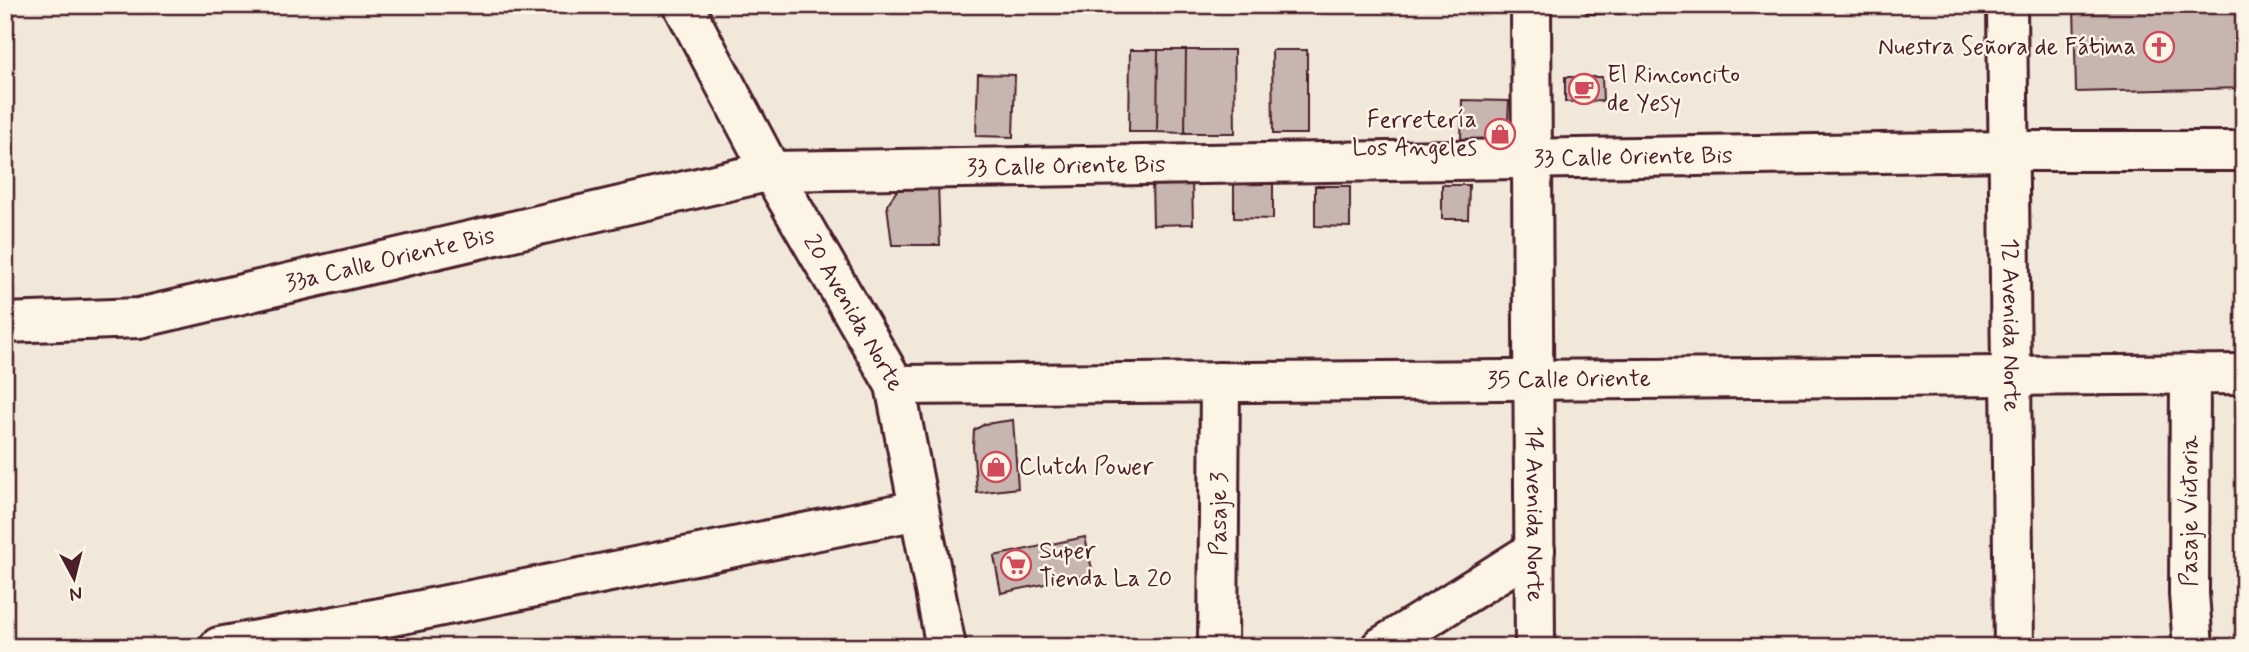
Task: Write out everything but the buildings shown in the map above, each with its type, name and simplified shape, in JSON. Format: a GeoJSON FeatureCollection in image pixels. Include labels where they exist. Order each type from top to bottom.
{"type":"FeatureCollection","features":[{"type":"Feature","properties":{"kind":"street","name":"20 Avenida Norte"},"geometry":{"type":"LineString","coordinates":[[683,5],[771,172],[895,384],[946,647]]}},
{"type":"Feature","properties":{"kind":"street","name":"14 Avenida Norte"},"geometry":{"type":"LineString","coordinates":[[1531,5],[1535,647]]}},
{"type":"Feature","properties":{"kind":"street","name":"12 Avenida Norte"},"geometry":{"type":"LineString","coordinates":[[2007,5],[2014,647]]}},
{"type":"Feature","properties":{"kind":"street","name":"33 Calle Oriente Bis"},"geometry":{"type":"LineString","coordinates":[[771,172],[2009,151],[2244,151]]}},
{"type":"Feature","properties":{"kind":"street","name":"33a Calle Oriente Bis"},"geometry":{"type":"LineString","coordinates":[[5,323],[139,318],[771,172]]}},
{"type":"Feature","properties":{"kind":"street","name":"Pasaje Victoria"},"geometry":{"type":"LineString","coordinates":[[2190,374],[2189,594],[2193,647]]}},
{"type":"Feature","properties":{"kind":"street","name":"35 Calle Oriente"},"geometry":{"type":"LineString","coordinates":[[895,384],[2244,374]]}},
{"type":"Feature","properties":{"kind":"street","name":"Pasaje 3"},"geometry":{"type":"LineString","coordinates":[[1218,647],[1220,382]]}},
{"type":"Feature","properties":{"kind":"street"},"geometry":{"type":"LineString","coordinates":[[219,647],[397,615],[918,510]]}},
{"type":"Feature","properties":{"kind":"street"},"geometry":{"type":"LineString","coordinates":[[1381,647],[1535,550]]}},
{"type":"Feature","properties":{"kind":"place","name":"Nuestra Señora de Fátima"},"geometry":{"type":"Point","coordinates":[2159,47]}},
{"type":"Feature","properties":{"kind":"place","name":"El Rinconcito de Yesy"},"geometry":{"type":"Point","coordinates":[1584,89]}},
{"type":"Feature","properties":{"kind":"place","name":"Ferretería Los Angeles"},"geometry":{"type":"Point","coordinates":[1500,134]}},
{"type":"Feature","properties":{"kind":"place","name":"Clutch Power"},"geometry":{"type":"Point","coordinates":[996,467]}},
{"type":"Feature","properties":{"kind":"place","name":"Super Tienda La 20"},"geometry":{"type":"Point","coordinates":[1016,565]}}]}
